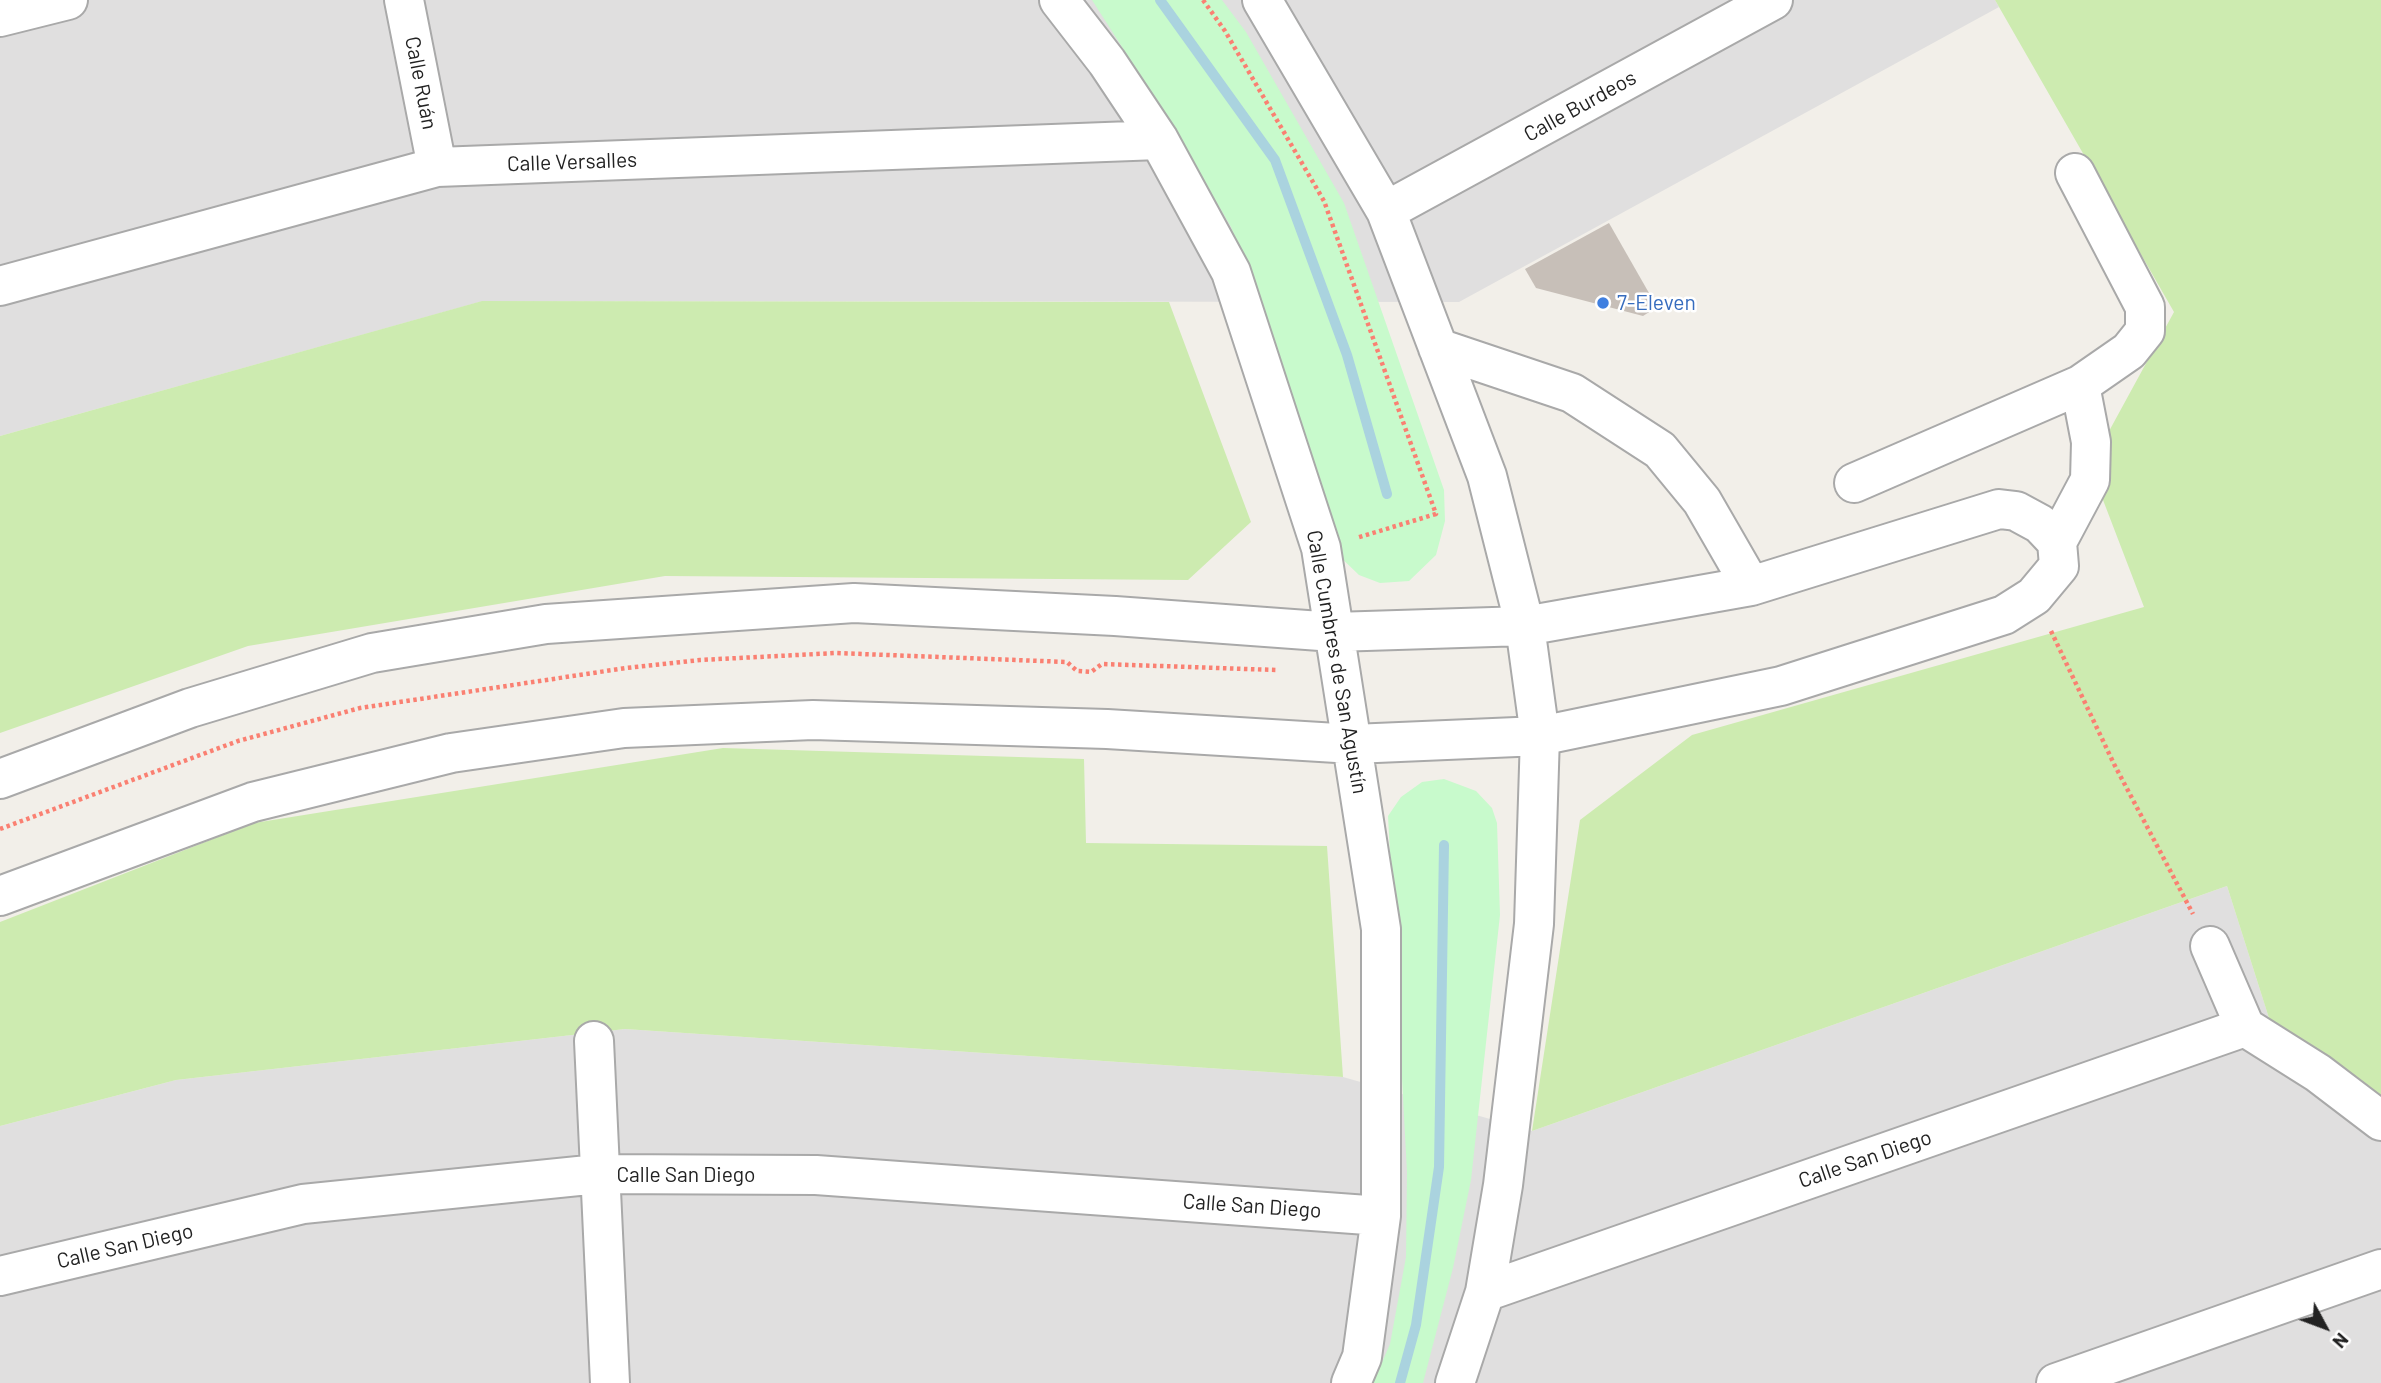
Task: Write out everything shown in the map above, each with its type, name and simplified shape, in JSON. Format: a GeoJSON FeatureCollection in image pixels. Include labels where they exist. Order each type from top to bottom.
{"type":"FeatureCollection","features":[{"type":"Feature","properties":{"kind":"street"},"geometry":{"type":"LineString","coordinates":[[0,17],[68,0]]}},
{"type":"Feature","properties":{"kind":"street","name":"Calle Ruán"},"geometry":{"type":"LineString","coordinates":[[404,0],[437,167]]}},
{"type":"Feature","properties":{"kind":"street","name":"Calle Cumbres de San Agustín"},"geometry":{"type":"LineString","coordinates":[[1059,0],[1107,62],[1159,140],[1231,272],[1321,548],[1381,929],[1381,1216],[1362,1357],[1351,1383]]}},
{"type":"Feature","properties":{"kind":"street","name":"Calle Burdeos"},"geometry":{"type":"LineString","coordinates":[[1386,211],[1773,0]]}},
{"type":"Feature","properties":{"kind":"street"},"geometry":{"type":"LineString","coordinates":[[1266,2],[1386,211],[1487,476],[1525,626],[1540,736],[1534,924],[1503,1185],[1485,1292],[1455,1383]]}},
{"type":"Feature","properties":{"kind":"street","name":"Calle Versalles"},"geometry":{"type":"LineString","coordinates":[[0,286],[437,167],[1159,140]]}},
{"type":"Feature","properties":{"kind":"street"},"geometry":{"type":"LineString","coordinates":[[1854,483],[2080,385],[2129,351],[2145,331],[2145,307],[2075,173]]}},
{"type":"Feature","properties":{"kind":"street"},"geometry":{"type":"LineString","coordinates":[[1438,348],[1572,393],[1660,450],[1702,501],[1751,586]]}},
{"type":"Feature","properties":{"kind":"street"},"geometry":{"type":"LineString","coordinates":[[0,896],[253,802],[451,753],[624,728],[813,720],[1107,729],[1353,744],[1540,736],[1781,686],[2004,615],[2034,596],[2059,566],[2057,542],[2090,480],[2091,442],[2080,385]]}},
{"type":"Feature","properties":{"kind":"street"},"geometry":{"type":"LineString","coordinates":[[0,779],[190,708],[372,653],[546,624],[854,603],[1115,616],[1335,632],[1525,626],[1751,586],[1999,509],[2016,511],[2039,524],[2057,542]]}},
{"type":"Feature","properties":{"kind":"street"},"geometry":{"type":"LineString","coordinates":[[2210,946],[2245,1027],[2318,1073],[2381,1121]]}},
{"type":"Feature","properties":{"kind":"street","name":"Calle San Diego"},"geometry":{"type":"LineString","coordinates":[[1485,1292],[2245,1027]]}},
{"type":"Feature","properties":{"kind":"street"},"geometry":{"type":"LineString","coordinates":[[594,1041],[598,1174],[610,1383]]}},
{"type":"Feature","properties":{"kind":"street","name":"Calle San Diego"},"geometry":{"type":"LineString","coordinates":[[0,1276],[303,1204],[598,1174],[816,1175],[1381,1216]]}},
{"type":"Feature","properties":{"kind":"street"},"geometry":{"type":"LineString","coordinates":[[2056,1383],[2381,1269]]}},
{"type":"Feature","properties":{"kind":"path"},"geometry":{"type":"LineString","coordinates":[[1203,0],[1225,31],[1324,201],[1436,514],[1321,548]]}},
{"type":"Feature","properties":{"kind":"path"},"geometry":{"type":"LineString","coordinates":[[2034,596],[2114,764],[2210,946]]}},
{"type":"Feature","properties":{"kind":"path"},"geometry":{"type":"LineString","coordinates":[[1102,664],[1276,670]]}},
{"type":"Feature","properties":{"kind":"shaded area"},"geometry":{"type":"Polygon","coordinates":[[[0,0],[1995,0],[1999,7],[1459,302],[483,301],[0,436],[0,0]]]}},
{"type":"Feature","properties":{"kind":"shaded area"},"geometry":{"type":"Polygon","coordinates":[[[2227,886],[2275,1037],[2381,1103],[2381,1383],[0,1383],[0,1126],[176,1080],[625,1029],[1343,1077],[1532,1131],[2227,886]]]}},
{"type":"Feature","properties":{"kind":"green space"},"geometry":{"type":"Polygon","coordinates":[[[1092,0],[1222,0],[1246,32],[1344,203],[1444,490],[1445,521],[1436,555],[1409,581],[1380,583],[1359,575],[1334,551],[1297,410],[1231,227],[1168,119],[1092,0]]]}},
{"type":"Feature","properties":{"kind":"green space"},"geometry":{"type":"Polygon","coordinates":[[[1995,0],[2381,0],[2381,1103],[2275,1037],[2227,886],[1532,1131],[1580,820],[1692,735],[2144,607],[2090,466],[2174,312],[1995,0]]]}},
{"type":"Feature","properties":{"kind":"green space"},"geometry":{"type":"Polygon","coordinates":[[[482,301],[1169,302],[1251,522],[1188,580],[665,576],[248,646],[0,733],[0,436],[482,301]]]}},
{"type":"Feature","properties":{"kind":"green space"},"geometry":{"type":"Polygon","coordinates":[[[723,748],[1084,759],[1086,843],[1327,846],[1343,1077],[625,1029],[176,1080],[0,1126],[0,922],[254,823],[723,748]]]}},
{"type":"Feature","properties":{"kind":"green space"},"geometry":{"type":"Polygon","coordinates":[[[1444,779],[1476,791],[1492,808],[1497,823],[1500,915],[1471,1180],[1453,1268],[1423,1383],[1373,1383],[1390,1344],[1406,1257],[1407,1172],[1388,816],[1401,797],[1422,782],[1444,779]]]}},
{"type":"Feature","properties":{"kind":"building"},"geometry":{"type":"Polygon","coordinates":[[[1609,223],[1657,307],[1643,316],[1536,288],[1525,269],[1609,223]]]}},
{"type":"Feature","properties":{"kind":"waterway"},"geometry":{"type":"LineString","coordinates":[[1160,0],[1275,160],[1347,355],[1387,494]]}},
{"type":"Feature","properties":{"kind":"waterway"},"geometry":{"type":"LineString","coordinates":[[1400,1383],[1416,1325],[1439,1167],[1444,845]]}},
{"type":"Feature","properties":{"kind":"place","name":"7-Eleven"},"geometry":{"type":"Point","coordinates":[1603,303]}}]}
